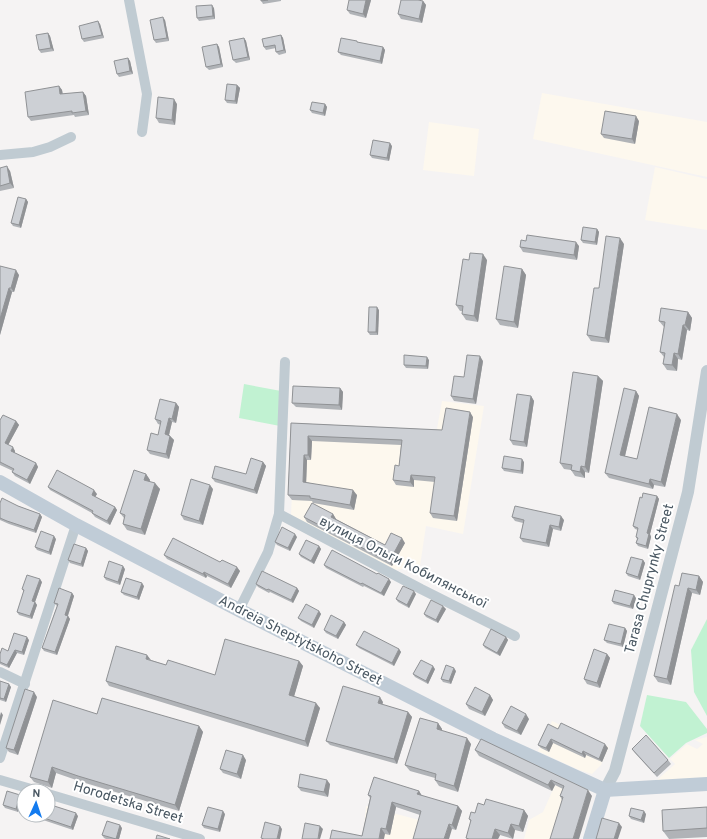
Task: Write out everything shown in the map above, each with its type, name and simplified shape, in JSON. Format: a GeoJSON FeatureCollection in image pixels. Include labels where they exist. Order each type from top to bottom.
{"type":"FeatureCollection","features":[{"type":"Feature","properties":{"kind":"main road","name":"Andreia Sheptytskoho Street"},"geometry":{"type":"LineString","coordinates":[[0,482],[76,525],[239,610],[493,739],[605,790]]}},
{"type":"Feature","properties":{"kind":"main road"},"geometry":{"type":"LineString","coordinates":[[590,839],[605,790],[707,784]]}},
{"type":"Feature","properties":{"kind":"street"},"geometry":{"type":"LineString","coordinates":[[128,0],[147,94],[142,132]]}},
{"type":"Feature","properties":{"kind":"street"},"geometry":{"type":"LineString","coordinates":[[0,155],[33,152],[50,147],[71,137]]}},
{"type":"Feature","properties":{"kind":"street"},"geometry":{"type":"LineString","coordinates":[[239,610],[268,552],[279,514],[285,362]]}},
{"type":"Feature","properties":{"kind":"street","name":"Tarasa Chuprynky Street"},"geometry":{"type":"LineString","coordinates":[[605,790],[615,771],[688,492],[707,372]]}},
{"type":"Feature","properties":{"kind":"street","name":"вулиця Ольги Кобилянської"},"geometry":{"type":"LineString","coordinates":[[279,514],[410,584],[515,636]]}},
{"type":"Feature","properties":{"kind":"street"},"geometry":{"type":"LineString","coordinates":[[0,758],[76,525]]}},
{"type":"Feature","properties":{"kind":"street"},"geometry":{"type":"LineString","coordinates":[[0,672],[25,684]]}},
{"type":"Feature","properties":{"kind":"street"},"geometry":{"type":"LineString","coordinates":[[0,780],[16,785]]}},
{"type":"Feature","properties":{"kind":"street","name":"Horodetska Street"},"geometry":{"type":"LineString","coordinates":[[56,796],[200,839]]}},
{"type":"Feature","properties":{"kind":"shaded area"},"geometry":{"type":"Polygon","coordinates":[[[542,93],[707,122],[707,177],[533,139],[542,93]]]}},
{"type":"Feature","properties":{"kind":"shaded area"},"geometry":{"type":"Polygon","coordinates":[[[429,122],[479,129],[474,176],[423,170],[429,122]]]}},
{"type":"Feature","properties":{"kind":"shaded area"},"geometry":{"type":"Polygon","coordinates":[[[655,167],[707,179],[707,230],[645,220],[655,167]]]}},
{"type":"Feature","properties":{"kind":"shaded area"},"geometry":{"type":"Polygon","coordinates":[[[442,401],[484,406],[463,534],[426,526],[420,566],[395,570],[291,515],[295,428],[436,434],[442,401]]]}},
{"type":"Feature","properties":{"kind":"shaded area"},"geometry":{"type":"Polygon","coordinates":[[[552,721],[609,747],[601,765],[592,774],[579,770],[538,751],[552,721]]]}},
{"type":"Feature","properties":{"kind":"shaded area"},"geometry":{"type":"Polygon","coordinates":[[[707,737],[707,778],[657,780],[675,764],[670,759],[687,744],[697,749],[703,744],[695,740],[707,737]]]}},
{"type":"Feature","properties":{"kind":"shaded area"},"geometry":{"type":"Polygon","coordinates":[[[555,785],[592,796],[579,839],[524,839],[529,820],[543,812],[555,785]]]}},
{"type":"Feature","properties":{"kind":"shaded area"},"geometry":{"type":"Polygon","coordinates":[[[366,806],[423,821],[418,839],[363,839],[366,806]]]}},
{"type":"Feature","properties":{"kind":"green space"},"geometry":{"type":"Polygon","coordinates":[[[244,384],[281,391],[280,426],[239,418],[244,384]]]}},
{"type":"Feature","properties":{"kind":"green space"},"geometry":{"type":"Polygon","coordinates":[[[707,619],[707,716],[694,692],[691,650],[707,619]]]}},
{"type":"Feature","properties":{"kind":"green space"},"geometry":{"type":"Polygon","coordinates":[[[647,695],[686,702],[707,729],[707,733],[686,743],[669,758],[640,726],[647,695]]]}},
{"type":"Feature","properties":{"kind":"building"},"geometry":{"type":"Polygon","coordinates":[[[349,0],[366,0],[363,14],[347,10],[349,0]]]}},
{"type":"Feature","properties":{"kind":"building"},"geometry":{"type":"Polygon","coordinates":[[[401,0],[423,1],[419,19],[398,14],[401,0]]]}},
{"type":"Feature","properties":{"kind":"building"},"geometry":{"type":"Polygon","coordinates":[[[212,5],[213,16],[197,18],[196,6],[212,5]]]}},
{"type":"Feature","properties":{"kind":"building"},"geometry":{"type":"Polygon","coordinates":[[[163,17],[167,38],[154,40],[150,20],[163,17]]]}},
{"type":"Feature","properties":{"kind":"building"},"geometry":{"type":"Polygon","coordinates":[[[98,21],[102,35],[82,39],[79,26],[98,21]]]}},
{"type":"Feature","properties":{"kind":"building"},"geometry":{"type":"Polygon","coordinates":[[[48,33],[51,48],[39,50],[36,35],[48,33]]]}},
{"type":"Feature","properties":{"kind":"building"},"geometry":{"type":"Polygon","coordinates":[[[281,35],[284,50],[276,52],[275,45],[264,47],[262,39],[281,35]]]}},
{"type":"Feature","properties":{"kind":"building"},"geometry":{"type":"Polygon","coordinates":[[[244,38],[248,57],[233,60],[229,41],[244,38]]]}},
{"type":"Feature","properties":{"kind":"building"},"geometry":{"type":"Polygon","coordinates":[[[341,38],[383,47],[380,61],[338,52],[341,38]]]}},
{"type":"Feature","properties":{"kind":"building"},"geometry":{"type":"Polygon","coordinates":[[[217,44],[221,64],[206,67],[202,47],[217,44]]]}},
{"type":"Feature","properties":{"kind":"building"},"geometry":{"type":"Polygon","coordinates":[[[128,58],[130,71],[117,74],[114,61],[128,58]]]}},
{"type":"Feature","properties":{"kind":"building"},"geometry":{"type":"Polygon","coordinates":[[[227,84],[237,85],[235,101],[225,100],[227,84]]]}},
{"type":"Feature","properties":{"kind":"building"},"geometry":{"type":"Polygon","coordinates":[[[59,86],[60,94],[83,92],[86,111],[72,113],[72,111],[28,117],[25,92],[59,86]]]}},
{"type":"Feature","properties":{"kind":"building"},"geometry":{"type":"Polygon","coordinates":[[[158,97],[174,99],[172,120],[156,118],[158,97]]]}},
{"type":"Feature","properties":{"kind":"building"},"geometry":{"type":"Polygon","coordinates":[[[312,102],[325,104],[323,113],[310,110],[312,102]]]}},
{"type":"Feature","properties":{"kind":"building"},"geometry":{"type":"Polygon","coordinates":[[[605,111],[636,116],[632,139],[601,134],[605,111]]]}},
{"type":"Feature","properties":{"kind":"building"},"geometry":{"type":"Polygon","coordinates":[[[373,140],[390,143],[387,158],[370,155],[373,140]]]}},
{"type":"Feature","properties":{"kind":"building"},"geometry":{"type":"Polygon","coordinates":[[[7,166],[10,183],[0,186],[0,168],[7,166]]]}},
{"type":"Feature","properties":{"kind":"building"},"geometry":{"type":"Polygon","coordinates":[[[18,197],[26,199],[19,225],[11,223],[18,197]]]}},
{"type":"Feature","properties":{"kind":"building"},"geometry":{"type":"Polygon","coordinates":[[[583,227],[597,229],[595,242],[581,240],[583,227]]]}},
{"type":"Feature","properties":{"kind":"building"},"geometry":{"type":"Polygon","coordinates":[[[527,235],[576,242],[574,255],[520,247],[521,240],[526,241],[527,235]]]}},
{"type":"Feature","properties":{"kind":"building"},"geometry":{"type":"Polygon","coordinates":[[[606,236],[620,238],[605,338],[587,335],[594,288],[599,288],[606,236]]]}},
{"type":"Feature","properties":{"kind":"building"},"geometry":{"type":"Polygon","coordinates":[[[470,253],[483,254],[474,316],[462,314],[463,306],[456,305],[463,259],[469,260],[470,253]]]}},
{"type":"Feature","properties":{"kind":"building"},"geometry":{"type":"Polygon","coordinates":[[[0,266],[16,270],[0,319],[0,266]]]}},
{"type":"Feature","properties":{"kind":"building"},"geometry":{"type":"Polygon","coordinates":[[[504,266],[522,269],[514,322],[496,319],[504,266]]]}},
{"type":"Feature","properties":{"kind":"building"},"geometry":{"type":"Polygon","coordinates":[[[369,307],[377,307],[376,332],[368,332],[369,307]]]}},
{"type":"Feature","properties":{"kind":"building"},"geometry":{"type":"Polygon","coordinates":[[[661,308],[688,312],[685,325],[683,325],[678,354],[674,353],[672,365],[663,364],[665,353],[660,352],[665,322],[659,321],[661,308]]]}},
{"type":"Feature","properties":{"kind":"building"},"geometry":{"type":"Polygon","coordinates":[[[404,355],[427,357],[426,366],[404,365],[404,355]]]}},
{"type":"Feature","properties":{"kind":"building"},"geometry":{"type":"Polygon","coordinates":[[[467,355],[480,356],[473,399],[451,396],[454,376],[464,377],[467,355]]]}},
{"type":"Feature","properties":{"kind":"building"},"geometry":{"type":"Polygon","coordinates":[[[573,372],[598,376],[585,467],[581,466],[580,472],[571,470],[572,465],[560,463],[573,372]]]}},
{"type":"Feature","properties":{"kind":"building"},"geometry":{"type":"Polygon","coordinates":[[[293,386],[340,388],[339,405],[292,403],[293,386]]]}},
{"type":"Feature","properties":{"kind":"building"},"geometry":{"type":"Polygon","coordinates":[[[624,388],[636,391],[620,455],[637,459],[649,407],[677,414],[661,482],[650,479],[649,484],[605,473],[624,388]]]}},
{"type":"Feature","properties":{"kind":"building"},"geometry":{"type":"Polygon","coordinates":[[[517,394],[531,396],[524,442],[510,440],[517,394]]]}},
{"type":"Feature","properties":{"kind":"building"},"geometry":{"type":"Polygon","coordinates":[[[160,399],[176,403],[172,419],[169,418],[165,434],[170,436],[166,454],[147,450],[151,433],[158,435],[161,421],[155,419],[160,399]]]}},
{"type":"Feature","properties":{"kind":"building"},"geometry":{"type":"Polygon","coordinates":[[[446,408],[470,412],[454,516],[430,513],[435,477],[411,475],[410,482],[393,480],[395,465],[399,466],[402,440],[308,436],[308,455],[304,455],[303,482],[353,490],[350,505],[310,498],[310,496],[288,495],[291,423],[442,430],[446,408]]]}},
{"type":"Feature","properties":{"kind":"building"},"geometry":{"type":"Polygon","coordinates":[[[3,415],[16,421],[5,443],[13,447],[11,451],[36,463],[27,480],[12,472],[14,469],[0,462],[0,420],[3,415]]]}},
{"type":"Feature","properties":{"kind":"building"},"geometry":{"type":"Polygon","coordinates":[[[504,456],[522,459],[521,471],[502,468],[504,456]]]}},
{"type":"Feature","properties":{"kind":"building"},"geometry":{"type":"Polygon","coordinates":[[[251,458],[263,462],[254,490],[212,478],[215,466],[246,474],[251,458]]]}},
{"type":"Feature","properties":{"kind":"building"},"geometry":{"type":"Polygon","coordinates":[[[57,470],[94,490],[92,495],[115,507],[107,521],[92,513],[93,511],[48,487],[57,470]]]}},
{"type":"Feature","properties":{"kind":"building"},"geometry":{"type":"Polygon","coordinates":[[[134,470],[146,474],[144,480],[155,483],[141,529],[123,524],[125,515],[120,513],[134,470]]]}},
{"type":"Feature","properties":{"kind":"building"},"geometry":{"type":"Polygon","coordinates":[[[191,479],[210,485],[199,521],[181,515],[191,479]]]}},
{"type":"Feature","properties":{"kind":"building"},"geometry":{"type":"Polygon","coordinates":[[[643,493],[657,496],[647,533],[649,534],[646,546],[636,543],[638,538],[636,537],[638,528],[633,526],[640,497],[642,498],[643,493]]]}},
{"type":"Feature","properties":{"kind":"building"},"geometry":{"type":"Polygon","coordinates":[[[2,498],[40,514],[34,530],[0,518],[0,503],[2,498]]]}},
{"type":"Feature","properties":{"kind":"building"},"geometry":{"type":"Polygon","coordinates":[[[312,503],[333,514],[331,517],[385,545],[391,533],[402,538],[389,562],[304,517],[312,503]]]}},
{"type":"Feature","properties":{"kind":"building"},"geometry":{"type":"Polygon","coordinates":[[[515,506],[561,516],[559,527],[550,525],[546,543],[520,538],[524,520],[512,517],[515,506]]]}},
{"type":"Feature","properties":{"kind":"building"},"geometry":{"type":"Polygon","coordinates":[[[282,527],[295,534],[288,548],[275,542],[282,527]]]}},
{"type":"Feature","properties":{"kind":"building"},"geometry":{"type":"Polygon","coordinates":[[[41,531],[54,536],[49,552],[35,547],[41,531]]]}},
{"type":"Feature","properties":{"kind":"building"},"geometry":{"type":"Polygon","coordinates":[[[173,538],[220,562],[222,560],[237,567],[228,584],[204,572],[203,574],[164,555],[173,538]]]}},
{"type":"Feature","properties":{"kind":"building"},"geometry":{"type":"Polygon","coordinates":[[[306,540],[319,546],[311,561],[299,554],[306,540]]]}},
{"type":"Feature","properties":{"kind":"building"},"geometry":{"type":"Polygon","coordinates":[[[74,544],[86,548],[81,564],[68,560],[74,544]]]}},
{"type":"Feature","properties":{"kind":"building"},"geometry":{"type":"Polygon","coordinates":[[[332,550],[389,579],[381,593],[324,565],[332,550]]]}},
{"type":"Feature","properties":{"kind":"building"},"geometry":{"type":"Polygon","coordinates":[[[631,557],[643,560],[638,577],[626,573],[631,557]]]}},
{"type":"Feature","properties":{"kind":"building"},"geometry":{"type":"Polygon","coordinates":[[[109,561],[123,566],[118,582],[104,577],[109,561]]]}},
{"type":"Feature","properties":{"kind":"building"},"geometry":{"type":"Polygon","coordinates":[[[262,571],[297,588],[291,600],[256,584],[262,571]]]}},
{"type":"Feature","properties":{"kind":"building"},"geometry":{"type":"Polygon","coordinates":[[[682,573],[699,576],[696,590],[688,588],[667,679],[654,676],[675,585],[679,586],[682,573]]]}},
{"type":"Feature","properties":{"kind":"building"},"geometry":{"type":"Polygon","coordinates":[[[27,575],[40,579],[32,601],[35,602],[30,616],[17,612],[27,575]]]}},
{"type":"Feature","properties":{"kind":"building"},"geometry":{"type":"Polygon","coordinates":[[[126,578],[142,583],[137,597],[121,592],[126,578]]]}},
{"type":"Feature","properties":{"kind":"building"},"geometry":{"type":"Polygon","coordinates":[[[403,586],[414,591],[407,605],[396,599],[403,586]]]}},
{"type":"Feature","properties":{"kind":"building"},"geometry":{"type":"Polygon","coordinates":[[[59,588],[72,593],[65,615],[68,616],[55,652],[42,648],[58,604],[54,603],[59,588]]]}},
{"type":"Feature","properties":{"kind":"building"},"geometry":{"type":"Polygon","coordinates":[[[615,590],[634,595],[630,606],[612,601],[615,590]]]}},
{"type":"Feature","properties":{"kind":"building"},"geometry":{"type":"Polygon","coordinates":[[[431,600],[443,606],[436,620],[424,614],[431,600]]]}},
{"type":"Feature","properties":{"kind":"building"},"geometry":{"type":"Polygon","coordinates":[[[306,604],[319,611],[312,625],[298,618],[306,604]]]}},
{"type":"Feature","properties":{"kind":"building"},"geometry":{"type":"Polygon","coordinates":[[[331,615],[344,622],[336,636],[324,630],[331,615]]]}},
{"type":"Feature","properties":{"kind":"building"},"geometry":{"type":"Polygon","coordinates":[[[609,624],[625,628],[621,644],[604,640],[609,624]]]}},
{"type":"Feature","properties":{"kind":"building"},"geometry":{"type":"Polygon","coordinates":[[[491,629],[506,637],[497,653],[483,645],[491,629]]]}},
{"type":"Feature","properties":{"kind":"building"},"geometry":{"type":"Polygon","coordinates":[[[364,631],[399,649],[392,663],[356,645],[364,631]]]}},
{"type":"Feature","properties":{"kind":"building"},"geometry":{"type":"Polygon","coordinates":[[[14,633],[27,637],[22,652],[15,650],[7,665],[0,662],[0,654],[2,648],[8,651],[14,633]]]}},
{"type":"Feature","properties":{"kind":"building"},"geometry":{"type":"Polygon","coordinates":[[[225,639],[299,661],[289,695],[316,703],[305,741],[106,681],[116,646],[147,655],[146,659],[166,665],[168,660],[215,675],[225,639]]]}},
{"type":"Feature","properties":{"kind":"building"},"geometry":{"type":"Polygon","coordinates":[[[594,649],[607,654],[597,683],[584,679],[594,649]]]}},
{"type":"Feature","properties":{"kind":"building"},"geometry":{"type":"Polygon","coordinates":[[[421,660],[433,666],[426,681],[413,674],[421,660]]]}},
{"type":"Feature","properties":{"kind":"building"},"geometry":{"type":"Polygon","coordinates":[[[446,665],[454,668],[449,681],[441,679],[446,665]]]}},
{"type":"Feature","properties":{"kind":"building"},"geometry":{"type":"Polygon","coordinates":[[[0,681],[9,684],[4,699],[0,698],[0,681]]]}},
{"type":"Feature","properties":{"kind":"building"},"geometry":{"type":"Polygon","coordinates":[[[343,686],[380,697],[378,703],[408,712],[394,759],[326,741],[343,686]]]}},
{"type":"Feature","properties":{"kind":"building"},"geometry":{"type":"Polygon","coordinates":[[[475,687],[490,695],[482,712],[466,704],[475,687]]]}},
{"type":"Feature","properties":{"kind":"building"},"geometry":{"type":"Polygon","coordinates":[[[25,689],[34,692],[14,750],[6,748],[25,689]]]}},
{"type":"Feature","properties":{"kind":"building"},"geometry":{"type":"Polygon","coordinates":[[[102,698],[199,726],[175,805],[52,767],[48,782],[30,777],[53,700],[97,714],[102,698]]]}},
{"type":"Feature","properties":{"kind":"building"},"geometry":{"type":"Polygon","coordinates":[[[511,706],[526,714],[517,731],[502,723],[511,706]]]}},
{"type":"Feature","properties":{"kind":"building"},"geometry":{"type":"Polygon","coordinates":[[[420,718],[438,723],[437,729],[467,738],[454,786],[435,780],[436,774],[405,765],[420,718]]]}},
{"type":"Feature","properties":{"kind":"building"},"geometry":{"type":"Polygon","coordinates":[[[561,723],[605,744],[599,759],[583,751],[582,754],[551,739],[546,748],[538,745],[548,724],[558,729],[561,723]]]}},
{"type":"Feature","properties":{"kind":"building"},"geometry":{"type":"Polygon","coordinates":[[[646,735],[668,760],[654,773],[632,749],[646,735]]]}},
{"type":"Feature","properties":{"kind":"building"},"geometry":{"type":"Polygon","coordinates":[[[481,739],[588,790],[573,839],[550,839],[563,797],[560,796],[564,786],[551,780],[548,785],[475,750],[481,739]]]}},
{"type":"Feature","properties":{"kind":"building"},"geometry":{"type":"Polygon","coordinates":[[[226,750],[243,755],[237,774],[220,769],[226,750]]]}},
{"type":"Feature","properties":{"kind":"building"},"geometry":{"type":"Polygon","coordinates":[[[300,774],[327,780],[324,792],[298,787],[300,774]]]}},
{"type":"Feature","properties":{"kind":"building"},"geometry":{"type":"Polygon","coordinates":[[[374,777],[419,791],[417,794],[458,806],[452,825],[449,824],[444,839],[413,839],[421,811],[392,802],[386,829],[381,828],[379,839],[330,839],[332,830],[362,836],[371,796],[368,795],[374,777]]]}},
{"type":"Feature","properties":{"kind":"building"},"geometry":{"type":"Polygon","coordinates":[[[7,791],[16,794],[16,809],[3,805],[7,791]]]}},
{"type":"Feature","properties":{"kind":"building"},"geometry":{"type":"Polygon","coordinates":[[[486,799],[524,810],[519,826],[511,824],[508,833],[495,829],[492,839],[466,838],[471,820],[469,819],[471,812],[475,813],[478,803],[484,805],[486,799]]]}},
{"type":"Feature","properties":{"kind":"building"},"geometry":{"type":"Polygon","coordinates":[[[56,807],[76,813],[71,827],[56,822],[56,807]]]}},
{"type":"Feature","properties":{"kind":"building"},"geometry":{"type":"Polygon","coordinates":[[[208,807],[223,811],[218,829],[202,825],[208,807]]]}},
{"type":"Feature","properties":{"kind":"building"},"geometry":{"type":"Polygon","coordinates":[[[707,807],[707,828],[663,831],[662,810],[707,807]]]}},
{"type":"Feature","properties":{"kind":"building"},"geometry":{"type":"Polygon","coordinates":[[[631,808],[644,811],[641,820],[629,816],[631,808]]]}},
{"type":"Feature","properties":{"kind":"building"},"geometry":{"type":"Polygon","coordinates":[[[602,818],[619,823],[614,839],[596,839],[602,818]]]}},
{"type":"Feature","properties":{"kind":"building"},"geometry":{"type":"Polygon","coordinates":[[[107,821],[120,825],[116,839],[102,835],[107,821]]]}},
{"type":"Feature","properties":{"kind":"building"},"geometry":{"type":"Polygon","coordinates":[[[265,822],[280,826],[277,839],[261,838],[265,822]]]}},
{"type":"Feature","properties":{"kind":"building"},"geometry":{"type":"Polygon","coordinates":[[[305,823],[320,826],[318,839],[302,839],[305,823]]]}},
{"type":"Feature","properties":{"kind":"building"},"geometry":{"type":"Polygon","coordinates":[[[157,835],[170,839],[156,839],[157,835]]]}}]}
